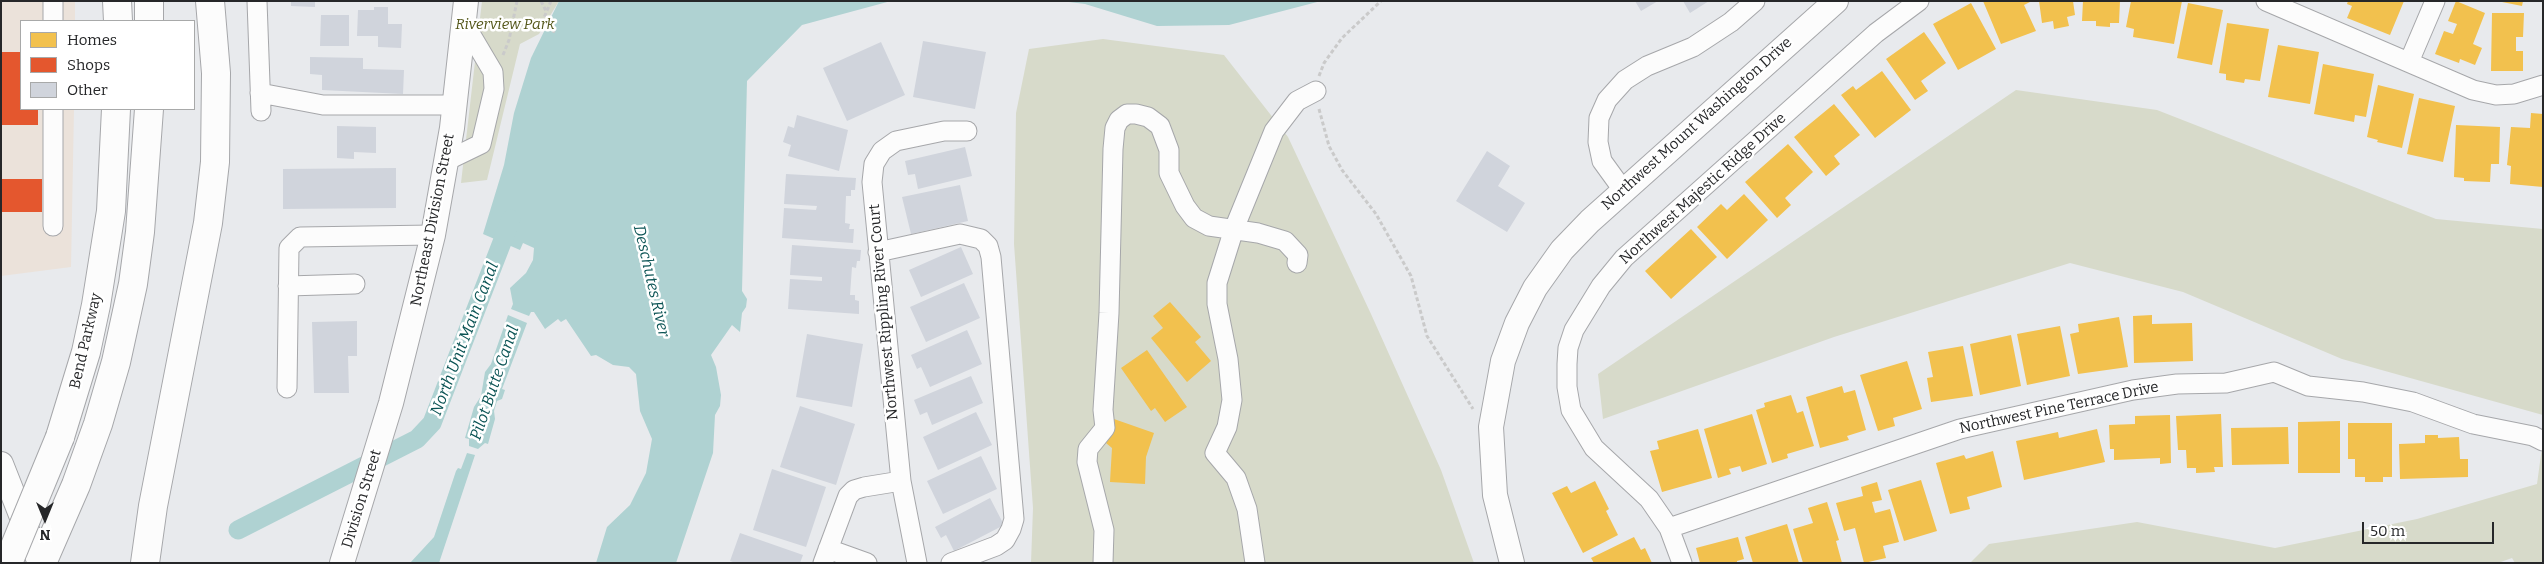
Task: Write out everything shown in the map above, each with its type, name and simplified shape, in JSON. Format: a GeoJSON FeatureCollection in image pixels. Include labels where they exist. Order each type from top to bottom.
{"type":"FeatureCollection","features":[{"type":"Feature","properties":{"kind":"highway"},"geometry":{"type":"LineString","coordinates":[[117,1],[118,20]]}},
{"type":"Feature","properties":{"kind":"highway"},"geometry":{"type":"LineString","coordinates":[[149,1],[149,20]]}},
{"type":"Feature","properties":{"kind":"highway"},"geometry":{"type":"LineString","coordinates":[[145,563],[153,506],[206,232],[212,188],[215,162],[216,73],[210,1]]}},
{"type":"Feature","properties":{"kind":"highway","name":"Bend Parkway"},"geometry":{"type":"LineString","coordinates":[[8,563],[60,437],[86,352],[111,212],[116,110]]}},
{"type":"Feature","properties":{"kind":"highway"},"geometry":{"type":"LineString","coordinates":[[41,563],[76,485],[98,424],[116,362],[133,284],[146,166],[149,110]]}},
{"type":"Feature","properties":{"kind":"main road","name":"Northwest Mount Washington Drive"},"geometry":{"type":"LineString","coordinates":[[1512,563],[1495,495],[1491,427],[1503,361],[1517,323],[1535,288],[1562,250],[1623,190],[1836,1]]}},
{"type":"Feature","properties":{"kind":"main road","name":"Northeast Division Street"},"geometry":{"type":"LineString","coordinates":[[382,436],[433,235],[455,105],[465,12]]}},
{"type":"Feature","properties":{"kind":"main road","name":"Division Street"},"geometry":{"type":"LineString","coordinates":[[342,562],[382,436]]}},
{"type":"Feature","properties":{"kind":"main road"},"geometry":{"type":"LineString","coordinates":[[1,464],[41,563]]}},
{"type":"Feature","properties":{"kind":"street"},"geometry":{"type":"LineString","coordinates":[[53,1],[53,20]]}},
{"type":"Feature","properties":{"kind":"street"},"geometry":{"type":"LineString","coordinates":[[257,1],[261,102],[323,105],[455,105]]}},
{"type":"Feature","properties":{"kind":"street"},"geometry":{"type":"LineString","coordinates":[[1623,190],[1602,161],[1598,142],[1598,118],[1607,100],[1625,80],[1647,66],[1693,47],[1731,22],[1755,1]]}},
{"type":"Feature","properties":{"kind":"street","name":"Northwest Majestic Ridge Drive"},"geometry":{"type":"LineString","coordinates":[[1682,563],[1669,528],[1649,499],[1594,448],[1571,410],[1566,364],[1568,348],[1574,330],[1602,286],[1624,258],[1876,33],[1919,1]]}},
{"type":"Feature","properties":{"kind":"street"},"geometry":{"type":"LineString","coordinates":[[2266,1],[2473,90],[2496,95],[2529,92],[2543,85]]}},
{"type":"Feature","properties":{"kind":"street"},"geometry":{"type":"LineString","coordinates":[[2408,62],[2435,1]]}},
{"type":"Feature","properties":{"kind":"street"},"geometry":{"type":"LineString","coordinates":[[446,161],[481,144],[494,89],[493,72],[465,12]]}},
{"type":"Feature","properties":{"kind":"street"},"geometry":{"type":"LineString","coordinates":[[1255,563],[1247,509],[1239,486],[1236,478],[1215,453],[1227,427],[1232,400],[1228,359],[1217,304],[1217,283],[1234,229],[1274,131],[1297,101],[1316,92]]}},
{"type":"Feature","properties":{"kind":"street"},"geometry":{"type":"LineString","coordinates":[[53,110],[53,226]]}},
{"type":"Feature","properties":{"kind":"street"},"geometry":{"type":"LineString","coordinates":[[1104,563],[1104,530],[1087,462],[1088,449],[1105,428],[1103,396],[1109,313],[1113,149],[1115,128],[1120,120],[1127,114],[1136,114],[1148,117],[1160,126],[1169,150],[1169,173],[1185,206],[1194,218],[1209,226],[1234,229],[1284,241],[1298,256],[1297,263]]}},
{"type":"Feature","properties":{"kind":"street","name":"Northwest Rippling River Court"},"geometry":{"type":"LineString","coordinates":[[917,563],[900,482],[872,182],[874,164],[882,151],[896,141],[944,131],[967,131]]}},
{"type":"Feature","properties":{"kind":"street"},"geometry":{"type":"LineString","coordinates":[[878,252],[960,234],[981,239],[988,246],[991,257],[1014,519],[1008,534],[996,546],[951,563]]}},
{"type":"Feature","properties":{"kind":"street"},"geometry":{"type":"LineString","coordinates":[[287,388],[289,248],[300,237],[433,235]]}},
{"type":"Feature","properties":{"kind":"street"},"geometry":{"type":"LineString","coordinates":[[288,286],[355,284]]}},
{"type":"Feature","properties":{"kind":"street","name":"Northwest Pine Terrace Drive"},"geometry":{"type":"LineString","coordinates":[[1669,528],[1960,429],[2133,390],[2177,384],[2226,383],[2274,372],[2308,386],[2363,392],[2413,402],[2473,424],[2533,436],[2543,441]]}},
{"type":"Feature","properties":{"kind":"street"},"geometry":{"type":"LineString","coordinates":[[867,563],[826,556],[848,496],[854,490],[864,487],[900,482]]}},
{"type":"Feature","properties":{"kind":"path"},"geometry":{"type":"LineString","coordinates":[[493,72],[509,40],[517,1]]}},
{"type":"Feature","properties":{"kind":"path"},"geometry":{"type":"LineString","coordinates":[[541,1],[546,12]]}},
{"type":"Feature","properties":{"kind":"path"},"geometry":{"type":"LineString","coordinates":[[551,1],[541,25],[555,32]]}},
{"type":"Feature","properties":{"kind":"path"},"geometry":{"type":"LineString","coordinates":[[1382,1],[1342,38],[1324,63],[1318,79],[1316,92],[1329,146],[1342,170],[1376,214],[1411,276],[1427,336],[1471,407],[1491,427]]}},
{"type":"Feature","properties":{"kind":"shaded area"},"geometry":{"type":"Polygon","coordinates":[[[1,1],[75,1],[75,20],[20,20],[20,110],[74,110],[71,267],[1,276],[1,1]]]}},
{"type":"Feature","properties":{"kind":"green space","name":"Riverview Park"},"geometry":{"type":"Polygon","coordinates":[[[482,1],[559,1],[539,34],[520,44],[487,180],[461,183],[482,1]]]}},
{"type":"Feature","properties":{"kind":"green space"},"geometry":{"type":"Polygon","coordinates":[[[1103,39],[1224,55],[1288,137],[1371,314],[1441,470],[1474,563],[1031,563],[1033,508],[1014,244],[1016,113],[1029,49],[1103,39]]]}},
{"type":"Feature","properties":{"kind":"green space"},"geometry":{"type":"Polygon","coordinates":[[[2016,90],[2157,110],[2436,219],[2543,229],[2543,415],[2342,359],[2183,292],[2070,263],[1834,337],[1603,419],[1598,374],[2016,90]]]}},
{"type":"Feature","properties":{"kind":"green space"},"geometry":{"type":"Polygon","coordinates":[[[2543,440],[2543,563],[2515,563],[2512,558],[2498,563],[1970,563],[1989,544],[2137,522],[2275,548],[2417,519],[2537,484],[2543,440]]]}},
{"type":"Feature","properties":{"kind":"water","name":"Deschutes River"},"geometry":{"type":"Polygon","coordinates":[[[559,1],[891,1],[802,25],[747,81],[742,291],[747,299],[746,307],[742,313],[740,332],[732,325],[711,355],[716,367],[721,395],[720,406],[715,415],[713,453],[676,563],[596,563],[607,527],[630,505],[646,473],[652,439],[640,411],[636,374],[629,367],[613,365],[596,355],[591,356],[566,319],[561,322],[558,319],[545,329],[534,312],[531,312],[529,316],[511,309],[513,304],[510,288],[526,273],[533,260],[534,248],[523,243],[520,250],[483,234],[504,165],[514,113],[531,58],[559,1]]]}},
{"type":"Feature","properties":{"kind":"water"},"geometry":{"type":"Polygon","coordinates":[[[1061,1],[1321,1],[1229,25],[1157,26],[1085,4],[1061,1]]]}},
{"type":"Feature","properties":{"kind":"water","name":"Pilot Butte Canal"},"geometry":{"type":"Polygon","coordinates":[[[508,315],[527,323],[502,389],[505,390],[502,399],[497,401],[494,411],[495,419],[488,444],[485,443],[478,449],[469,446],[469,439],[465,438],[474,407],[481,396],[485,372],[491,364],[508,315]]]}},
{"type":"Feature","properties":{"kind":"water"},"geometry":{"type":"Polygon","coordinates":[[[467,453],[475,455],[439,563],[410,563],[434,537],[456,471],[458,468],[461,469],[467,453]]]}},
{"type":"Feature","properties":{"kind":"building: Homes"},"geometry":{"type":"Polygon","coordinates":[[[1983,1],[2032,1],[2024,5],[2036,31],[2001,44],[1983,1]]]}},
{"type":"Feature","properties":{"kind":"building: Homes"},"geometry":{"type":"Polygon","coordinates":[[[2039,1],[2073,1],[2075,15],[2067,17],[2069,26],[2054,29],[2053,21],[2042,23],[2039,1]]]}},
{"type":"Feature","properties":{"kind":"building: Homes"},"geometry":{"type":"Polygon","coordinates":[[[2083,1],[2120,1],[2119,23],[2110,23],[2110,27],[2096,26],[2096,21],[2082,21],[2083,1]]]}},
{"type":"Feature","properties":{"kind":"building: Homes"},"geometry":{"type":"Polygon","coordinates":[[[2131,1],[2182,1],[2174,44],[2133,37],[2134,29],[2126,27],[2131,1]]]}},
{"type":"Feature","properties":{"kind":"building: Homes"},"geometry":{"type":"Polygon","coordinates":[[[2348,1],[2404,1],[2390,35],[2347,18],[2352,6],[2347,4],[2348,1]]]}},
{"type":"Feature","properties":{"kind":"building: Homes"},"geometry":{"type":"Polygon","coordinates":[[[2456,1],[2485,13],[2473,44],[2482,48],[2475,65],[2460,59],[2459,63],[2435,54],[2444,31],[2453,34],[2457,24],[2448,21],[2456,1]]]}},
{"type":"Feature","properties":{"kind":"building: Homes"},"geometry":{"type":"Polygon","coordinates":[[[2497,1],[2523,1],[2522,6],[2497,1]]]}},
{"type":"Feature","properties":{"kind":"building: Homes"},"geometry":{"type":"Polygon","coordinates":[[[1971,3],[1996,49],[1958,70],[1933,24],[1971,3]]]}},
{"type":"Feature","properties":{"kind":"building: Homes"},"geometry":{"type":"Polygon","coordinates":[[[2188,3],[2223,10],[2212,65],[2177,58],[2188,3]]]}},
{"type":"Feature","properties":{"kind":"building: Homes"},"geometry":{"type":"Polygon","coordinates":[[[2492,13],[2524,13],[2523,37],[2516,37],[2516,51],[2523,51],[2523,71],[2491,71],[2492,13]]]}},
{"type":"Feature","properties":{"kind":"building: Homes"},"geometry":{"type":"Polygon","coordinates":[[[2227,23],[2269,29],[2260,81],[2245,79],[2244,83],[2226,80],[2226,74],[2219,73],[2227,23]]]}},
{"type":"Feature","properties":{"kind":"building: Homes"},"geometry":{"type":"Polygon","coordinates":[[[1924,32],[1946,63],[1921,81],[1928,91],[1915,100],[1886,59],[1924,32]]]}},
{"type":"Feature","properties":{"kind":"building: Homes"},"geometry":{"type":"Polygon","coordinates":[[[2278,45],[2319,52],[2310,104],[2268,97],[2278,45]]]}},
{"type":"Feature","properties":{"kind":"building: Homes"},"geometry":{"type":"Polygon","coordinates":[[[2323,64],[2374,74],[2366,117],[2355,115],[2354,122],[2314,114],[2323,64]]]}},
{"type":"Feature","properties":{"kind":"building: Homes"},"geometry":{"type":"Polygon","coordinates":[[[1882,71],[1911,110],[1875,138],[1841,95],[1853,86],[1856,90],[1882,71]]]}},
{"type":"Feature","properties":{"kind":"building: Homes"},"geometry":{"type":"Polygon","coordinates":[[[2378,85],[2414,94],[2402,148],[2377,142],[2378,140],[2367,137],[2378,85]]]}},
{"type":"Feature","properties":{"kind":"building: Homes"},"geometry":{"type":"Polygon","coordinates":[[[2419,98],[2455,106],[2443,162],[2407,154],[2419,98]]]}},
{"type":"Feature","properties":{"kind":"building: Homes"},"geometry":{"type":"Polygon","coordinates":[[[1834,104],[1860,135],[1834,156],[1840,164],[1826,176],[1794,137],[1834,104]]]}},
{"type":"Feature","properties":{"kind":"building: Homes"},"geometry":{"type":"Polygon","coordinates":[[[2531,113],[2543,114],[2543,187],[2510,184],[2511,166],[2507,165],[2511,127],[2530,128],[2531,113]]]}},
{"type":"Feature","properties":{"kind":"building: Homes"},"geometry":{"type":"Polygon","coordinates":[[[2456,125],[2500,127],[2499,164],[2491,164],[2490,182],[2464,181],[2464,178],[2454,177],[2456,125]]]}},
{"type":"Feature","properties":{"kind":"building: Homes"},"geometry":{"type":"Polygon","coordinates":[[[1788,144],[1813,172],[1785,198],[1791,205],[1777,218],[1745,182],[1788,144]]]}},
{"type":"Feature","properties":{"kind":"building: Homes"},"geometry":{"type":"Polygon","coordinates":[[[1744,194],[1768,220],[1727,259],[1697,227],[1721,204],[1727,210],[1744,194]]]}},
{"type":"Feature","properties":{"kind":"building: Homes"},"geometry":{"type":"Polygon","coordinates":[[[1691,229],[1717,257],[1671,299],[1645,271],[1691,229]]]}},
{"type":"Feature","properties":{"kind":"building: Homes"},"geometry":{"type":"Polygon","coordinates":[[[1170,302],[1201,337],[1195,342],[1211,361],[1187,382],[1151,338],[1163,328],[1153,316],[1170,302]]]}},
{"type":"Feature","properties":{"kind":"building: Homes"},"geometry":{"type":"Polygon","coordinates":[[[2152,315],[2152,324],[2192,323],[2193,361],[2134,363],[2133,316],[2152,315]]]}},
{"type":"Feature","properties":{"kind":"building: Homes"},"geometry":{"type":"Polygon","coordinates":[[[2119,317],[2128,367],[2078,374],[2070,334],[2079,332],[2078,324],[2119,317]]]}},
{"type":"Feature","properties":{"kind":"building: Homes"},"geometry":{"type":"Polygon","coordinates":[[[2060,326],[2070,376],[2027,385],[2017,334],[2060,326]]]}},
{"type":"Feature","properties":{"kind":"building: Homes"},"geometry":{"type":"Polygon","coordinates":[[[2011,335],[2021,386],[1980,395],[1970,344],[2011,335]]]}},
{"type":"Feature","properties":{"kind":"building: Homes"},"geometry":{"type":"Polygon","coordinates":[[[1963,346],[1973,396],[1931,402],[1927,378],[1933,377],[1928,352],[1963,346]]]}},
{"type":"Feature","properties":{"kind":"building: Homes"},"geometry":{"type":"Polygon","coordinates":[[[1147,350],[1187,407],[1165,422],[1155,408],[1151,411],[1121,368],[1147,350]]]}},
{"type":"Feature","properties":{"kind":"building: Homes"},"geometry":{"type":"Polygon","coordinates":[[[1907,361],[1922,409],[1893,418],[1895,426],[1878,431],[1860,375],[1907,361]]]}},
{"type":"Feature","properties":{"kind":"building: Homes"},"geometry":{"type":"Polygon","coordinates":[[[1842,386],[1844,393],[1855,390],[1866,430],[1847,436],[1849,440],[1820,448],[1806,397],[1842,386]]]}},
{"type":"Feature","properties":{"kind":"building: Homes"},"geometry":{"type":"Polygon","coordinates":[[[1791,395],[1797,413],[1803,411],[1814,446],[1787,454],[1788,458],[1772,463],[1756,410],[1765,407],[1764,403],[1791,395]]]}},
{"type":"Feature","properties":{"kind":"building: Homes"},"geometry":{"type":"Polygon","coordinates":[[[1752,414],[1767,464],[1742,472],[1740,466],[1729,469],[1731,474],[1718,478],[1704,429],[1752,414]]]}},
{"type":"Feature","properties":{"kind":"building: Homes"},"geometry":{"type":"Polygon","coordinates":[[[2221,414],[2223,467],[2214,467],[2215,472],[2196,473],[2196,468],[2187,468],[2186,450],[2178,450],[2176,416],[2221,414]]]}},
{"type":"Feature","properties":{"kind":"building: Homes"},"geometry":{"type":"Polygon","coordinates":[[[2170,415],[2171,463],[2160,464],[2160,458],[2114,460],[2114,449],[2110,449],[2109,425],[2135,424],[2135,416],[2170,415]]]}},
{"type":"Feature","properties":{"kind":"building: Homes"},"geometry":{"type":"Polygon","coordinates":[[[1114,419],[1154,433],[1146,457],[1145,484],[1110,482],[1112,448],[1106,443],[1114,419]]]}},
{"type":"Feature","properties":{"kind":"building: Homes"},"geometry":{"type":"Polygon","coordinates":[[[2340,421],[2340,473],[2298,473],[2298,422],[2340,421]]]}},
{"type":"Feature","properties":{"kind":"building: Homes"},"geometry":{"type":"Polygon","coordinates":[[[2348,423],[2392,423],[2392,477],[2383,477],[2383,482],[2365,482],[2365,477],[2355,477],[2355,459],[2348,459],[2348,423]]]}},
{"type":"Feature","properties":{"kind":"building: Homes"},"geometry":{"type":"Polygon","coordinates":[[[2288,427],[2289,464],[2232,465],[2231,428],[2288,427]]]}},
{"type":"Feature","properties":{"kind":"building: Homes"},"geometry":{"type":"Polygon","coordinates":[[[1698,429],[1712,478],[1662,492],[1650,451],[1659,449],[1657,441],[1698,429]]]}},
{"type":"Feature","properties":{"kind":"building: Homes"},"geometry":{"type":"Polygon","coordinates":[[[2097,429],[2105,462],[2024,480],[2016,441],[2058,432],[2059,438],[2097,429]]]}},
{"type":"Feature","properties":{"kind":"building: Homes"},"geometry":{"type":"Polygon","coordinates":[[[2425,435],[2438,435],[2438,438],[2459,437],[2460,459],[2468,459],[2468,477],[2400,479],[2399,444],[2425,443],[2425,435]]]}},
{"type":"Feature","properties":{"kind":"building: Homes"},"geometry":{"type":"Polygon","coordinates":[[[1993,451],[2002,487],[1967,497],[1970,509],[1950,514],[1936,463],[1964,455],[1966,459],[1993,451]]]}},
{"type":"Feature","properties":{"kind":"building: Homes"},"geometry":{"type":"Polygon","coordinates":[[[1921,480],[1937,531],[1904,541],[1888,490],[1921,480]]]}},
{"type":"Feature","properties":{"kind":"building: Homes"},"geometry":{"type":"Polygon","coordinates":[[[1595,481],[1609,509],[1606,511],[1618,535],[1583,553],[1552,493],[1567,486],[1571,493],[1595,481]]]}},
{"type":"Feature","properties":{"kind":"building: Homes"},"geometry":{"type":"Polygon","coordinates":[[[1877,482],[1882,500],[1872,502],[1875,513],[1890,509],[1899,542],[1883,546],[1886,558],[1864,563],[1855,528],[1844,531],[1836,503],[1863,496],[1861,487],[1877,482]]]}},
{"type":"Feature","properties":{"kind":"building: Homes"},"geometry":{"type":"Polygon","coordinates":[[[1827,502],[1839,540],[1836,541],[1842,563],[1803,563],[1793,529],[1813,523],[1808,508],[1827,502]]]}},
{"type":"Feature","properties":{"kind":"building: Homes"},"geometry":{"type":"Polygon","coordinates":[[[1787,524],[1799,563],[1753,563],[1745,537],[1787,524]]]}},
{"type":"Feature","properties":{"kind":"building: Homes"},"geometry":{"type":"Polygon","coordinates":[[[1634,537],[1641,550],[1645,548],[1652,563],[1594,563],[1591,558],[1634,537]]]}},
{"type":"Feature","properties":{"kind":"building: Homes"},"geometry":{"type":"Polygon","coordinates":[[[1738,537],[1744,559],[1737,561],[1737,563],[1700,563],[1696,548],[1738,537]]]}},
{"type":"Feature","properties":{"kind":"building: Shops"},"geometry":{"type":"Polygon","coordinates":[[[1,52],[20,52],[20,110],[38,110],[38,125],[1,125],[1,52]]]}},
{"type":"Feature","properties":{"kind":"building: Shops"},"geometry":{"type":"Polygon","coordinates":[[[1,179],[42,179],[42,212],[1,212],[1,179]]]}},
{"type":"Feature","properties":{"kind":"building: Other"},"geometry":{"type":"Polygon","coordinates":[[[291,1],[315,1],[315,7],[291,6],[291,1]]]}},
{"type":"Feature","properties":{"kind":"building: Other"},"geometry":{"type":"Polygon","coordinates":[[[1635,1],[1658,1],[1641,11],[1635,1]]]}},
{"type":"Feature","properties":{"kind":"building: Other"},"geometry":{"type":"Polygon","coordinates":[[[1683,1],[1709,1],[1690,13],[1683,1]]]}},
{"type":"Feature","properties":{"kind":"building: Other"},"geometry":{"type":"Polygon","coordinates":[[[374,7],[388,7],[388,24],[402,24],[401,48],[378,47],[378,36],[357,36],[358,10],[374,10],[374,7]]]}},
{"type":"Feature","properties":{"kind":"building: Other"},"geometry":{"type":"Polygon","coordinates":[[[321,15],[349,15],[349,46],[320,46],[321,15]]]}},
{"type":"Feature","properties":{"kind":"building: Other"},"geometry":{"type":"Polygon","coordinates":[[[923,41],[986,52],[975,109],[913,97],[923,41]]]}},
{"type":"Feature","properties":{"kind":"building: Other"},"geometry":{"type":"Polygon","coordinates":[[[881,42],[905,95],[847,121],[823,68],[881,42]]]}},
{"type":"Feature","properties":{"kind":"building: Other"},"geometry":{"type":"Polygon","coordinates":[[[310,57],[363,58],[363,69],[404,70],[403,94],[322,90],[322,75],[310,74],[310,57]]]}},
{"type":"Feature","properties":{"kind":"building: Other"},"geometry":{"type":"Polygon","coordinates":[[[797,115],[848,130],[839,171],[788,156],[791,145],[783,142],[788,126],[794,128],[797,115]]]}},
{"type":"Feature","properties":{"kind":"building: Other"},"geometry":{"type":"Polygon","coordinates":[[[337,126],[376,127],[376,153],[354,152],[354,159],[337,158],[337,126]]]}},
{"type":"Feature","properties":{"kind":"building: Other"},"geometry":{"type":"Polygon","coordinates":[[[965,147],[972,176],[918,189],[915,174],[908,175],[905,161],[965,147]]]}},
{"type":"Feature","properties":{"kind":"building: Other"},"geometry":{"type":"Polygon","coordinates":[[[1487,151],[1510,166],[1498,186],[1525,203],[1507,232],[1456,201],[1487,151]]]}},
{"type":"Feature","properties":{"kind":"building: Other"},"geometry":{"type":"Polygon","coordinates":[[[396,168],[396,208],[283,209],[283,169],[396,168]]]}},
{"type":"Feature","properties":{"kind":"building: Other"},"geometry":{"type":"Polygon","coordinates":[[[786,174],[856,178],[855,190],[851,190],[851,196],[846,196],[845,223],[850,224],[849,229],[854,229],[853,243],[782,238],[784,208],[816,210],[817,206],[784,204],[786,174]]]}},
{"type":"Feature","properties":{"kind":"building: Other"},"geometry":{"type":"Polygon","coordinates":[[[960,185],[968,221],[911,234],[902,197],[960,185]]]}},
{"type":"Feature","properties":{"kind":"building: Other"},"geometry":{"type":"Polygon","coordinates":[[[792,245],[861,250],[860,261],[857,261],[856,268],[852,267],[850,295],[855,295],[855,300],[859,301],[859,314],[788,309],[790,279],[822,281],[822,277],[790,275],[792,245]]]}},
{"type":"Feature","properties":{"kind":"building: Other"},"geometry":{"type":"Polygon","coordinates":[[[961,247],[973,274],[921,297],[909,270],[961,247]]]}},
{"type":"Feature","properties":{"kind":"building: Other"},"geometry":{"type":"Polygon","coordinates":[[[964,283],[980,318],[926,342],[910,307],[964,283]]]}},
{"type":"Feature","properties":{"kind":"building: Other"},"geometry":{"type":"Polygon","coordinates":[[[357,321],[357,356],[348,356],[349,393],[314,393],[312,322],[357,321]]]}},
{"type":"Feature","properties":{"kind":"building: Other"},"geometry":{"type":"Polygon","coordinates":[[[967,330],[982,364],[930,387],[921,367],[917,369],[911,355],[967,330]]]}},
{"type":"Feature","properties":{"kind":"building: Other"},"geometry":{"type":"Polygon","coordinates":[[[807,334],[863,344],[852,407],[796,397],[807,334]]]}},
{"type":"Feature","properties":{"kind":"building: Other"},"geometry":{"type":"Polygon","coordinates":[[[971,376],[983,403],[932,425],[927,412],[920,415],[914,400],[971,376]]]}},
{"type":"Feature","properties":{"kind":"building: Other"},"geometry":{"type":"Polygon","coordinates":[[[800,406],[855,424],[836,485],[780,467],[800,406]]]}},
{"type":"Feature","properties":{"kind":"building: Other"},"geometry":{"type":"Polygon","coordinates":[[[976,412],[992,445],[938,470],[923,437],[976,412]]]}},
{"type":"Feature","properties":{"kind":"building: Other"},"geometry":{"type":"Polygon","coordinates":[[[981,456],[997,489],[943,514],[927,481],[981,456]]]}},
{"type":"Feature","properties":{"kind":"building: Other"},"geometry":{"type":"Polygon","coordinates":[[[772,469],[826,487],[806,547],[753,530],[772,469]]]}},
{"type":"Feature","properties":{"kind":"building: Other"},"geometry":{"type":"Polygon","coordinates":[[[990,498],[1004,525],[954,551],[946,535],[941,538],[935,527],[990,498]]]}},
{"type":"Feature","properties":{"kind":"building: Other"},"geometry":{"type":"Polygon","coordinates":[[[740,533],[803,555],[800,563],[736,563],[730,561],[740,533]]]}},
{"type":"Feature","properties":{"kind":"waterway","name":"North Unit Main Canal"},"geometry":{"type":"LineString","coordinates":[[238,530],[417,439],[432,423],[511,219]]}}]}
